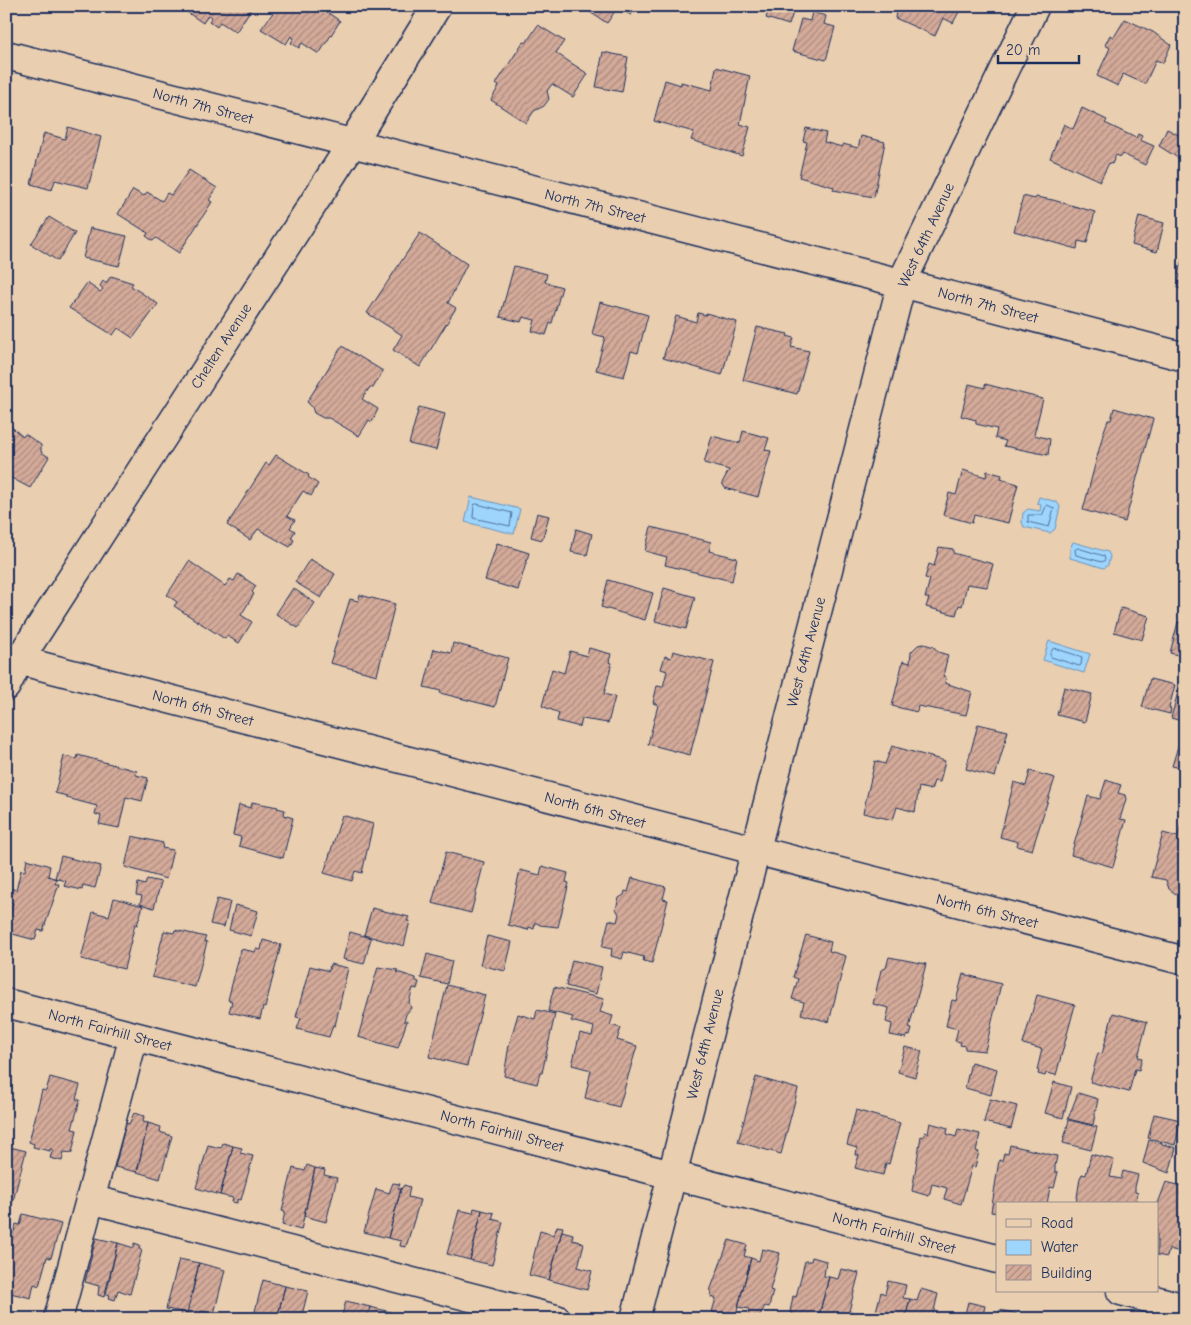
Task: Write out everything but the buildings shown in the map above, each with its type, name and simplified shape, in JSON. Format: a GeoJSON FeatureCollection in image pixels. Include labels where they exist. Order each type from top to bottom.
{"type":"FeatureCollection","features":[{"type":"Feature","properties":{"kind":"street","name":"Chelten Avenue"},"geometry":{"type":"LineString","coordinates":[[6,686],[13,658],[351,145],[437,6]]}},
{"type":"Feature","properties":{"kind":"street","name":"West 64th Avenue"},"geometry":{"type":"LineString","coordinates":[[635,1319],[902,282],[1035,6]]}},
{"type":"Feature","properties":{"kind":"street","name":"North 7th Street"},"geometry":{"type":"LineString","coordinates":[[6,55],[351,145],[902,282],[1185,357]]}},
{"type":"Feature","properties":{"kind":"street","name":"North 6th Street"},"geometry":{"type":"LineString","coordinates":[[13,658],[1185,961]]}},
{"type":"Feature","properties":{"kind":"street","name":"North Fairhill Street"},"geometry":{"type":"LineString","coordinates":[[6,1003],[996,1259]]}},
{"type":"Feature","properties":{"kind":"street"},"geometry":{"type":"LineString","coordinates":[[58,1319],[134,1036]]}},
{"type":"Feature","properties":{"kind":"street"},"geometry":{"type":"LineString","coordinates":[[90,1199],[556,1319]]}},
{"type":"Feature","properties":{"kind":"street"},"geometry":{"type":"LineString","coordinates":[[1125,1292],[1185,1308]]}},
{"type":"Feature","properties":{"kind":"water"},"geometry":{"type":"Polygon","coordinates":[[[471,497],[520,509],[514,534],[465,522],[471,497]]]}},
{"type":"Feature","properties":{"kind":"water"},"geometry":{"type":"Polygon","coordinates":[[[1039,497],[1057,502],[1060,507],[1055,529],[1050,533],[1024,527],[1022,522],[1023,513],[1028,509],[1040,511],[1041,504],[1037,503],[1039,497]]]}},
{"type":"Feature","properties":{"kind":"water"},"geometry":{"type":"Polygon","coordinates":[[[1073,542],[1108,552],[1110,556],[1108,565],[1104,568],[1070,558],[1070,549],[1073,542]]]}},
{"type":"Feature","properties":{"kind":"water"},"geometry":{"type":"Polygon","coordinates":[[[1049,641],[1090,654],[1084,673],[1043,660],[1049,641]]]}}]}
